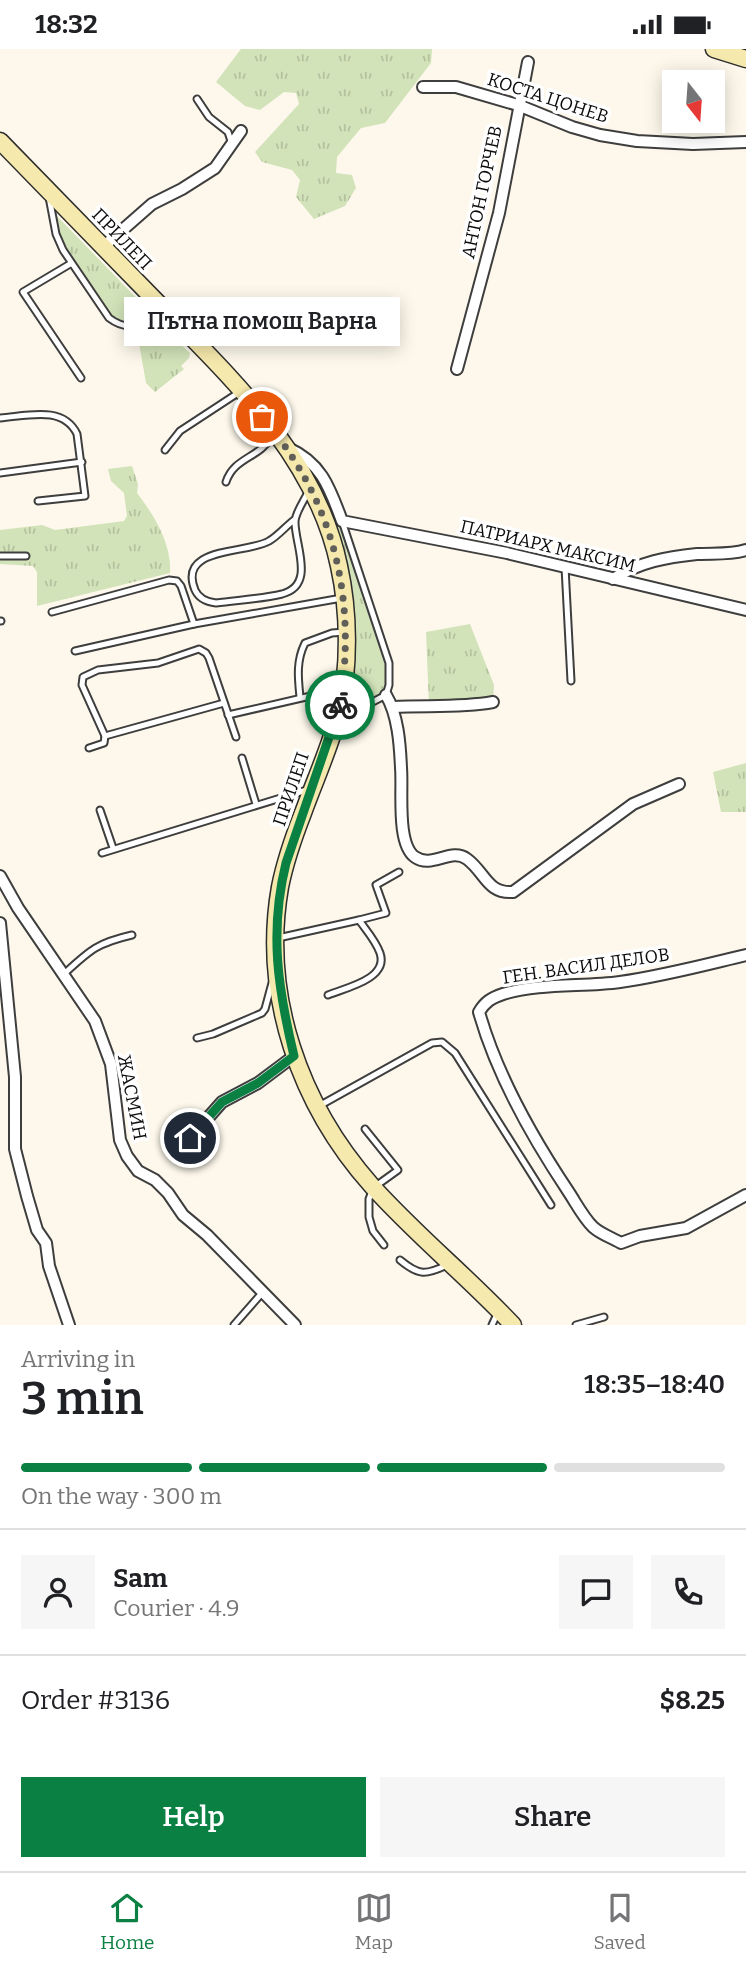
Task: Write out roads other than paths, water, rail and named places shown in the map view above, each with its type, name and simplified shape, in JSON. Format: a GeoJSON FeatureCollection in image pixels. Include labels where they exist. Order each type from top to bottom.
{"type":"FeatureCollection","features":[{"type":"Feature","properties":{"kind":"street"},"geometry":{"type":"LineString","coordinates":[[714,49],[746,59]]}},
{"type":"Feature","properties":{"kind":"street","name":"АНТОН ГОРЧЕВ"},"geometry":{"type":"LineString","coordinates":[[457,369],[499,213],[528,62]]}},
{"type":"Feature","properties":{"kind":"street","name":"КОСТА ЦОНЕВ"},"geometry":{"type":"LineString","coordinates":[[423,87],[457,87],[518,105],[572,127],[600,135],[636,141],[693,144],[746,142]]}},
{"type":"Feature","properties":{"kind":"street"},"geometry":{"type":"LineString","coordinates":[[103,247],[152,204],[183,189],[215,168],[241,131]]}},
{"type":"Feature","properties":{"kind":"street","name":"ПРИЛЕП"},"geometry":{"type":"LineString","coordinates":[[0,141],[206,351],[287,447],[311,487],[339,564],[345,632],[339,713],[282,880],[276,938],[277,967],[294,1056],[316,1108],[343,1152],[373,1188],[450,1264],[495,1317],[513,1325]]}},
{"type":"Feature","properties":{"kind":"street"},"geometry":{"type":"LineString","coordinates":[[287,447],[306,458],[327,481],[342,521]]}},
{"type":"Feature","properties":{"kind":"street","name":"ПАТРИАРХ МАКСИМ"},"geometry":{"type":"LineString","coordinates":[[342,521],[461,543],[746,610]]}},
{"type":"Feature","properties":{"kind":"street"},"geometry":{"type":"LineString","coordinates":[[613,579],[631,567],[647,562],[746,550]]}},
{"type":"Feature","properties":{"kind":"street"},"geometry":{"type":"LineString","coordinates":[[386,695],[393,707],[401,769],[401,809],[408,847],[418,859],[432,862],[458,855],[467,859],[494,889],[513,892],[633,804],[678,785]]}},
{"type":"Feature","properties":{"kind":"street"},"geometry":{"type":"LineString","coordinates":[[393,707],[466,707],[493,702]]}},
{"type":"Feature","properties":{"kind":"street","name":"ЖАСМИН"},"geometry":{"type":"LineString","coordinates":[[0,876],[18,908],[95,1021],[111,1064],[120,1140],[127,1156],[138,1171],[155,1180],[183,1215],[207,1235],[296,1325]]}},
{"type":"Feature","properties":{"kind":"street"},"geometry":{"type":"LineString","coordinates":[[0,923],[15,1077],[15,1149],[37,1230],[47,1243],[49,1266],[69,1325]]}},
{"type":"Feature","properties":{"kind":"street","name":"ГЕН. ВАСИЛ ДЕЛОВ"},"geometry":{"type":"LineString","coordinates":[[746,955],[618,982],[506,993],[485,1002],[479,1012],[505,1081],[551,1165],[590,1224],[603,1235],[621,1243],[640,1236],[686,1228],[746,1195]]}},
{"type":"Feature","properties":{"kind":"street"},"geometry":{"type":"LineString","coordinates":[[190,1138],[222,1102],[258,1083],[294,1056]]}},
{"type":"Feature","properties":{"kind":"lane"},"geometry":{"type":"LineString","coordinates":[[197,99],[209,117],[228,132],[231,138],[230,148]]}},
{"type":"Feature","properties":{"kind":"lane"},"geometry":{"type":"LineString","coordinates":[[47,190],[56,233],[70,264],[102,310],[118,325],[129,327],[139,326],[163,308]]}},
{"type":"Feature","properties":{"kind":"lane"},"geometry":{"type":"LineString","coordinates":[[70,264],[23,292],[80,378]]}},
{"type":"Feature","properties":{"kind":"lane"},"geometry":{"type":"LineString","coordinates":[[165,450],[180,431],[241,391]]}},
{"type":"Feature","properties":{"kind":"lane"},"geometry":{"type":"LineString","coordinates":[[0,418],[47,414],[66,419],[77,433],[85,496],[38,501]]}},
{"type":"Feature","properties":{"kind":"lane"},"geometry":{"type":"LineString","coordinates":[[226,482],[230,470],[267,446],[275,432]]}},
{"type":"Feature","properties":{"kind":"lane"},"geometry":{"type":"LineString","coordinates":[[0,473],[82,462]]}},
{"type":"Feature","properties":{"kind":"lane"},"geometry":{"type":"LineString","coordinates":[[294,520],[301,560],[301,580],[295,588],[284,594],[216,603],[206,602],[198,595],[192,578],[193,569],[198,562],[209,556],[268,542],[294,520],[311,487]]}},
{"type":"Feature","properties":{"kind":"lane"},"geometry":{"type":"LineString","coordinates":[[339,713],[363,707],[386,695],[389,685],[386,648],[371,614],[342,521]]}},
{"type":"Feature","properties":{"kind":"lane"},"geometry":{"type":"LineString","coordinates":[[0,557],[26,556]]}},
{"type":"Feature","properties":{"kind":"lane"},"geometry":{"type":"LineString","coordinates":[[565,567],[571,681]]}},
{"type":"Feature","properties":{"kind":"lane"},"geometry":{"type":"LineString","coordinates":[[52,612],[169,579],[177,581],[181,586],[194,624]]}},
{"type":"Feature","properties":{"kind":"lane"},"geometry":{"type":"LineString","coordinates":[[75,651],[194,624],[344,598]]}},
{"type":"Feature","properties":{"kind":"lane"},"geometry":{"type":"LineString","coordinates":[[300,697],[298,669],[300,653],[305,643],[332,633],[345,632]]}},
{"type":"Feature","properties":{"kind":"lane"},"geometry":{"type":"LineString","coordinates":[[89,748],[104,743],[105,736],[82,685],[83,677],[97,670],[158,663],[199,649],[209,658],[236,737]]}},
{"type":"Feature","properties":{"kind":"lane"},"geometry":{"type":"LineString","coordinates":[[228,715],[342,688]]}},
{"type":"Feature","properties":{"kind":"lane"},"geometry":{"type":"LineString","coordinates":[[105,736],[225,703]]}},
{"type":"Feature","properties":{"kind":"lane"},"geometry":{"type":"LineString","coordinates":[[242,758],[256,804]]}},
{"type":"Feature","properties":{"kind":"lane"},"geometry":{"type":"LineString","coordinates":[[102,853],[312,789]]}},
{"type":"Feature","properties":{"kind":"lane"},"geometry":{"type":"LineString","coordinates":[[100,810],[113,848]]}},
{"type":"Feature","properties":{"kind":"lane"},"geometry":{"type":"LineString","coordinates":[[276,938],[386,913],[376,884],[399,872]]}},
{"type":"Feature","properties":{"kind":"lane"},"geometry":{"type":"LineString","coordinates":[[328,995],[367,980],[381,963],[379,949],[359,920]]}},
{"type":"Feature","properties":{"kind":"lane"},"geometry":{"type":"LineString","coordinates":[[64,974],[91,949],[105,941],[132,935]]}},
{"type":"Feature","properties":{"kind":"lane"},"geometry":{"type":"LineString","coordinates":[[197,1038],[262,1013],[277,967]]}},
{"type":"Feature","properties":{"kind":"lane"},"geometry":{"type":"LineString","coordinates":[[316,1108],[432,1043],[442,1042],[450,1046],[455,1053],[551,1205]]}},
{"type":"Feature","properties":{"kind":"lane"},"geometry":{"type":"LineString","coordinates":[[365,1129],[398,1170],[373,1188],[369,1199],[369,1217],[373,1231],[384,1245]]}},
{"type":"Feature","properties":{"kind":"lane"},"geometry":{"type":"LineString","coordinates":[[400,1260],[420,1273],[431,1272],[450,1264]]}},
{"type":"Feature","properties":{"kind":"lane"},"geometry":{"type":"LineString","coordinates":[[234,1325],[264,1291]]}},
{"type":"Feature","properties":{"kind":"lane"},"geometry":{"type":"LineString","coordinates":[[576,1325],[604,1317]]}},
{"type":"Feature","properties":{"kind":"place","name":"Пътна помощ Варна"},"geometry":{"type":"Point","coordinates":[262,417]}}]}
